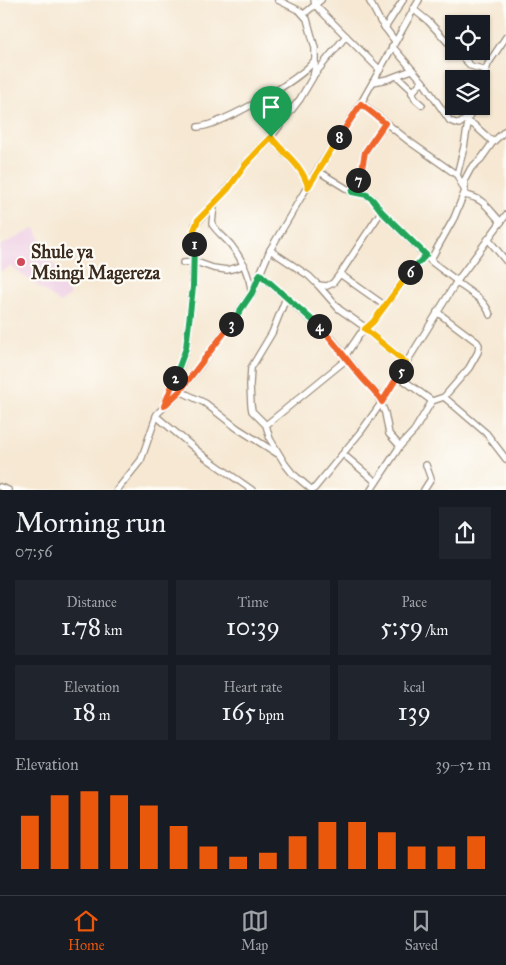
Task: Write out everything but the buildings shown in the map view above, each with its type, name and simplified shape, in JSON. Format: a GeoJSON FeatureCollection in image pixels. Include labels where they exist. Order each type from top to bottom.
{"type":"FeatureCollection","features":[{"type":"Feature","properties":{"kind":"street"},"geometry":{"type":"LineString","coordinates":[[278,0],[304,14],[315,48],[313,77]]}},
{"type":"Feature","properties":{"kind":"street"},"geometry":{"type":"LineString","coordinates":[[304,14],[314,2],[322,0]]}},
{"type":"Feature","properties":{"kind":"street"},"geometry":{"type":"LineString","coordinates":[[369,0],[393,43],[412,70],[422,80],[450,121],[459,124],[468,120]]}},
{"type":"Feature","properties":{"kind":"street"},"geometry":{"type":"LineString","coordinates":[[385,28],[404,0]]}},
{"type":"Feature","properties":{"kind":"street"},"geometry":{"type":"LineString","coordinates":[[117,490],[141,460],[156,416],[180,391],[220,340],[252,293],[270,250],[318,170],[361,104],[418,0]]}},
{"type":"Feature","properties":{"kind":"street"},"geometry":{"type":"LineString","coordinates":[[314,2],[380,70]]}},
{"type":"Feature","properties":{"kind":"street"},"geometry":{"type":"LineString","coordinates":[[413,9],[428,21],[445,39]]}},
{"type":"Feature","properties":{"kind":"street"},"geometry":{"type":"LineString","coordinates":[[164,406],[182,364],[186,348],[193,287],[194,230],[198,220],[228,189],[245,165],[271,137],[313,77],[346,36]]}},
{"type":"Feature","properties":{"kind":"street"},"geometry":{"type":"LineString","coordinates":[[465,60],[471,66],[486,70],[490,60],[506,37]]}},
{"type":"Feature","properties":{"kind":"street"},"geometry":{"type":"LineString","coordinates":[[198,127],[205,126],[227,116],[278,90],[310,66],[315,60]]}},
{"type":"Feature","properties":{"kind":"street"},"geometry":{"type":"LineString","coordinates":[[373,82],[412,70]]}},
{"type":"Feature","properties":{"kind":"street"},"geometry":{"type":"LineString","coordinates":[[397,76],[411,89],[415,98],[422,105]]}},
{"type":"Feature","properties":{"kind":"street"},"geometry":{"type":"LineString","coordinates":[[412,93],[422,80]]}},
{"type":"Feature","properties":{"kind":"street"},"geometry":{"type":"LineString","coordinates":[[361,104],[457,175],[464,191],[487,205],[501,222]]}},
{"type":"Feature","properties":{"kind":"street"},"geometry":{"type":"LineString","coordinates":[[457,175],[470,115]]}},
{"type":"Feature","properties":{"kind":"street"},"geometry":{"type":"LineString","coordinates":[[468,120],[493,142]]}},
{"type":"Feature","properties":{"kind":"street"},"geometry":{"type":"LineString","coordinates":[[352,192],[362,169],[365,152],[385,123]]}},
{"type":"Feature","properties":{"kind":"street"},"geometry":{"type":"LineString","coordinates":[[266,425],[346,357],[365,328],[373,322],[411,270],[428,257],[454,218],[464,191],[464,181],[471,168],[506,130]]}},
{"type":"Feature","properties":{"kind":"street"},"geometry":{"type":"LineString","coordinates":[[271,137],[300,169],[308,187]]}},
{"type":"Feature","properties":{"kind":"street"},"geometry":{"type":"LineString","coordinates":[[318,170],[352,192],[367,195],[373,200],[381,212],[428,257],[479,299],[490,315]]}},
{"type":"Feature","properties":{"kind":"street"},"geometry":{"type":"LineString","coordinates":[[215,203],[212,219],[213,227],[232,246],[247,269],[252,293]]}},
{"type":"Feature","properties":{"kind":"street"},"geometry":{"type":"LineString","coordinates":[[318,285],[327,286],[333,283],[381,212]]}},
{"type":"Feature","properties":{"kind":"street"},"geometry":{"type":"LineString","coordinates":[[286,298],[272,333],[251,368],[250,397],[252,410],[266,425],[270,439],[279,454],[292,473],[313,490],[382,402],[456,281],[506,215]]}},
{"type":"Feature","properties":{"kind":"street"},"geometry":{"type":"LineString","coordinates":[[488,239],[506,261]]}},
{"type":"Feature","properties":{"kind":"street"},"geometry":{"type":"LineString","coordinates":[[270,250],[309,276],[339,309],[365,328],[406,363]]}},
{"type":"Feature","properties":{"kind":"street"},"geometry":{"type":"LineString","coordinates":[[183,263],[194,262],[227,270],[240,268],[244,264]]}},
{"type":"Feature","properties":{"kind":"street"},"geometry":{"type":"LineString","coordinates":[[260,274],[332,339],[362,378],[377,393],[382,402],[389,434],[400,446]]}},
{"type":"Feature","properties":{"kind":"street"},"geometry":{"type":"LineString","coordinates":[[340,274],[384,305]]}},
{"type":"Feature","properties":{"kind":"street"},"geometry":{"type":"LineString","coordinates":[[371,490],[400,446],[414,431],[432,401],[444,397],[470,368],[477,357],[479,345],[475,340],[437,312]]}},
{"type":"Feature","properties":{"kind":"street"},"geometry":{"type":"LineString","coordinates":[[398,376],[432,401]]}},
{"type":"Feature","properties":{"kind":"street"},"geometry":{"type":"LineString","coordinates":[[180,391],[205,403],[237,428],[279,454]]}},
{"type":"Feature","properties":{"kind":"street"},"geometry":{"type":"LineString","coordinates":[[444,397],[486,433],[506,459]]}},
{"type":"Feature","properties":{"kind":"street"},"geometry":{"type":"LineString","coordinates":[[156,416],[205,456],[252,490]]}},
{"type":"Feature","properties":{"kind":"street"},"geometry":{"type":"LineString","coordinates":[[343,454],[376,482]]}},
{"type":"Feature","properties":{"kind":"street"},"geometry":{"type":"LineString","coordinates":[[424,490],[431,478],[426,465]]}},
{"type":"Feature","properties":{"kind":"street"},"geometry":{"type":"LineString","coordinates":[[0,487],[8,490]]}},
{"type":"Feature","properties":{"kind":"shaded area"},"geometry":{"type":"Polygon","coordinates":[[[35,228],[70,296],[60,303],[11,266],[0,272],[0,246],[35,228]]]}},
{"type":"Feature","properties":{"kind":"place","name":"Shule ya Msingi Magereza"},"geometry":{"type":"Point","coordinates":[21,262]}},
{"type":"Feature","properties":{"kind":"route"},"geometry":{"type":"LineString","coordinates":[[361,104],[385,123],[376,139],[365,152],[362,169],[352,192],[367,195],[373,200],[382,212],[426,255],[411,270],[373,322],[365,329],[406,363],[382,402],[377,393],[362,378],[332,339],[260,274],[252,293],[220,340],[180,391],[164,406],[182,364],[186,348],[189,308],[193,287],[194,230],[198,220],[228,189],[245,165],[271,137],[300,169],[308,187],[361,104]]}}]}
